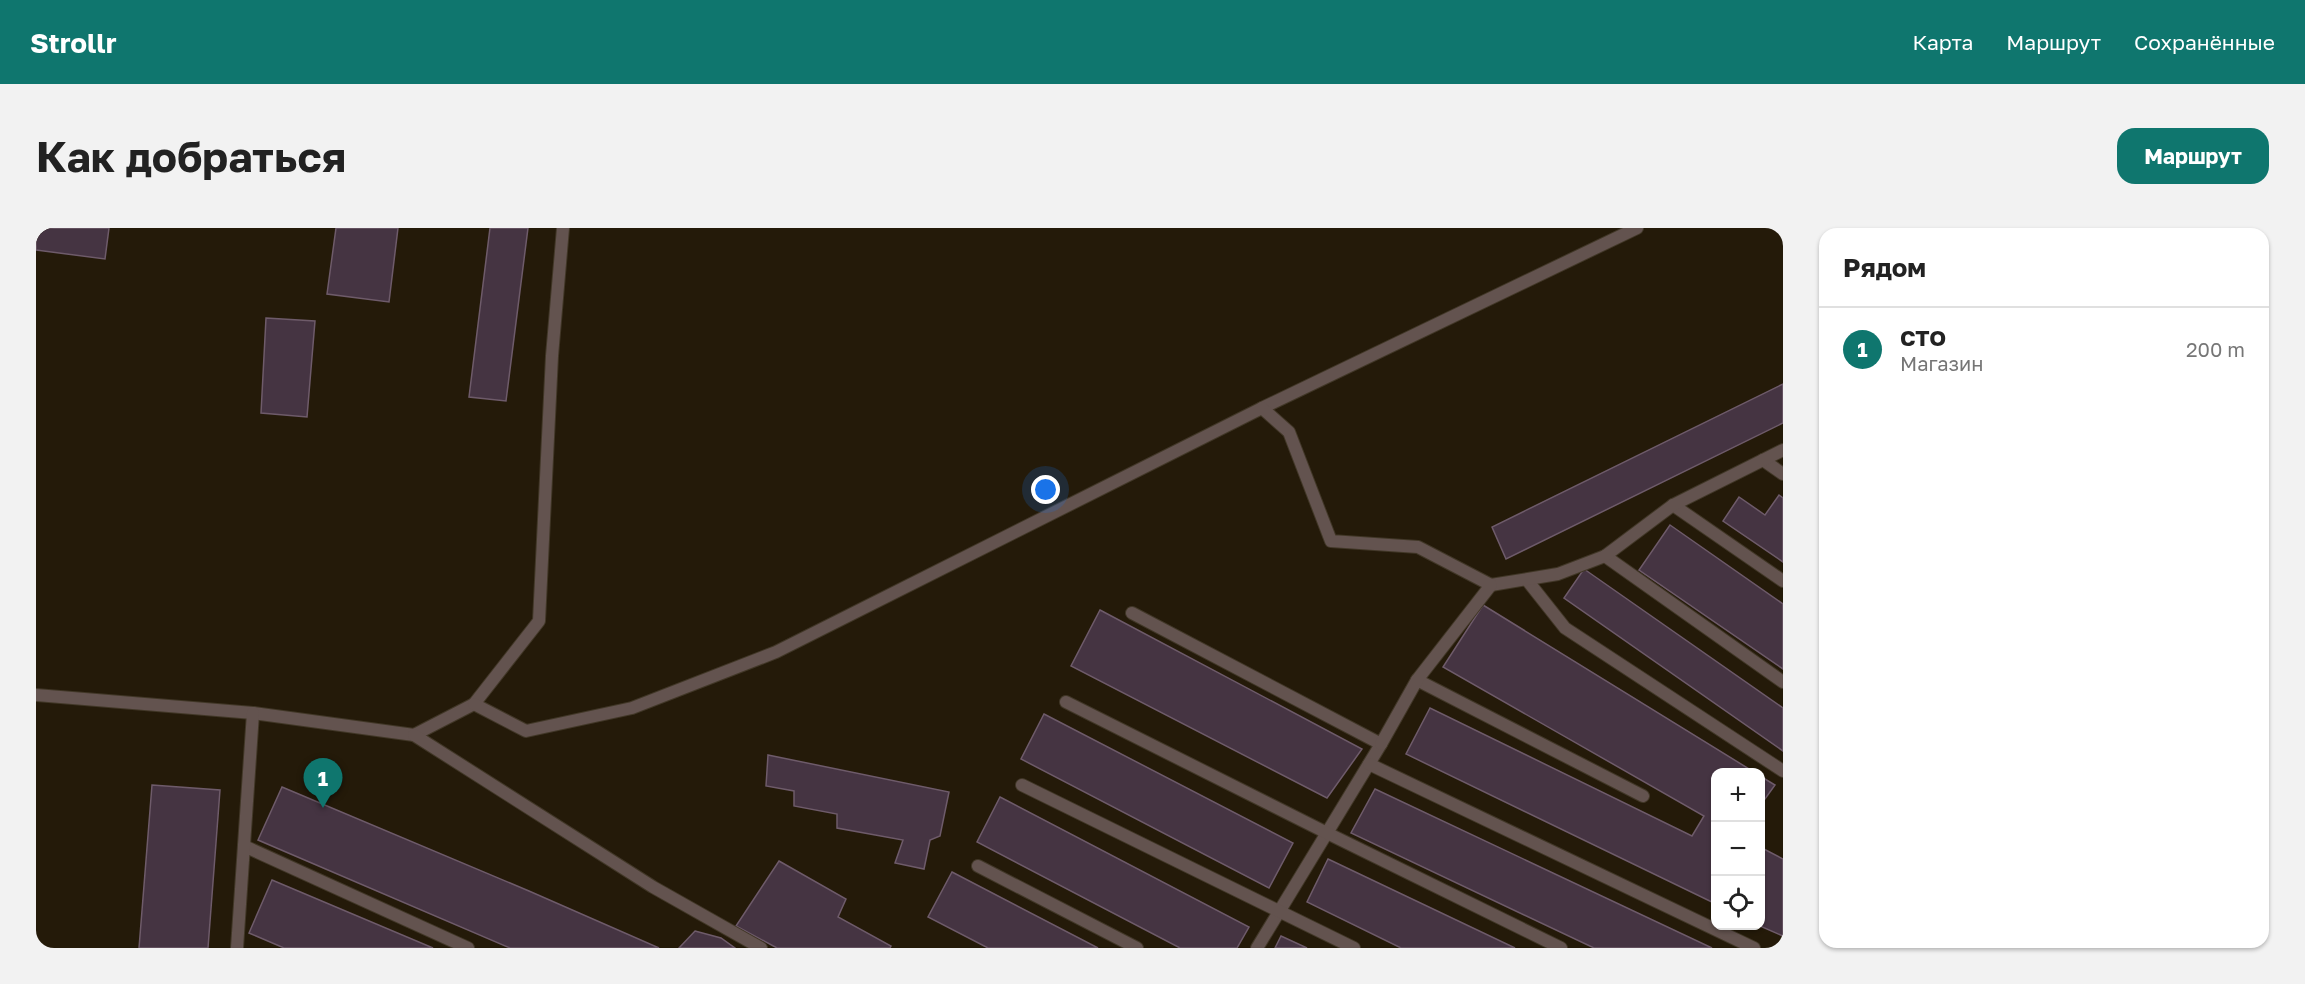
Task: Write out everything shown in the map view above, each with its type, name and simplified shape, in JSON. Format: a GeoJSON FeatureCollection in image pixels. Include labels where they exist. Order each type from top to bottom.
{"type":"FeatureCollection","features":[{"type":"Feature","properties":{"kind":"lane"},"geometry":{"type":"LineString","coordinates":[[414,735],[474,704],[539,621],[552,356],[562,228]]}},
{"type":"Feature","properties":{"kind":"lane"},"geometry":{"type":"LineString","coordinates":[[474,704],[526,731],[632,708],[776,652],[1262,408],[1637,228]]}},
{"type":"Feature","properties":{"kind":"lane"},"geometry":{"type":"LineString","coordinates":[[1262,408],[1289,432],[1330,541],[1418,547],[1491,585],[1558,574],[1605,556],[1673,505],[1783,450]]}},
{"type":"Feature","properties":{"kind":"lane"},"geometry":{"type":"LineString","coordinates":[[1763,460],[1783,474]]}},
{"type":"Feature","properties":{"kind":"lane"},"geometry":{"type":"LineString","coordinates":[[1673,505],[1783,581]]}},
{"type":"Feature","properties":{"kind":"lane"},"geometry":{"type":"LineString","coordinates":[[1605,556],[1783,682]]}},
{"type":"Feature","properties":{"kind":"lane"},"geometry":{"type":"LineString","coordinates":[[1527,580],[1565,628],[1783,771]]}},
{"type":"Feature","properties":{"kind":"lane"},"geometry":{"type":"LineString","coordinates":[[1257,948],[1381,744],[1417,680],[1491,585]]}},
{"type":"Feature","properties":{"kind":"lane"},"geometry":{"type":"LineString","coordinates":[[1132,613],[1381,744]]}},
{"type":"Feature","properties":{"kind":"lane"},"geometry":{"type":"LineString","coordinates":[[1417,680],[1643,796]]}},
{"type":"Feature","properties":{"kind":"lane"},"geometry":{"type":"LineString","coordinates":[[36,695],[253,713],[414,735],[653,887],[761,948]]}},
{"type":"Feature","properties":{"kind":"lane"},"geometry":{"type":"LineString","coordinates":[[1066,702],[1561,948]]}},
{"type":"Feature","properties":{"kind":"lane"},"geometry":{"type":"LineString","coordinates":[[240,947],[253,713]]}},
{"type":"Feature","properties":{"kind":"lane"},"geometry":{"type":"LineString","coordinates":[[1369,764],[1754,948]]}},
{"type":"Feature","properties":{"kind":"lane"},"geometry":{"type":"LineString","coordinates":[[1022,785],[1354,948]]}},
{"type":"Feature","properties":{"kind":"lane"},"geometry":{"type":"LineString","coordinates":[[244,846],[468,948]]}},
{"type":"Feature","properties":{"kind":"lane"},"geometry":{"type":"LineString","coordinates":[[978,866],[1137,948]]}},
{"type":"Feature","properties":{"kind":"building"},"geometry":{"type":"Polygon","coordinates":[[[36,228],[109,228],[105,259],[36,250],[36,228]]]}},
{"type":"Feature","properties":{"kind":"building"},"geometry":{"type":"Polygon","coordinates":[[[336,228],[398,228],[389,302],[327,294],[336,228]]]}},
{"type":"Feature","properties":{"kind":"building"},"geometry":{"type":"Polygon","coordinates":[[[490,228],[528,228],[506,401],[469,397],[490,228]]]}},
{"type":"Feature","properties":{"kind":"building"},"geometry":{"type":"Polygon","coordinates":[[[266,318],[315,321],[307,417],[261,413],[266,318]]]}},
{"type":"Feature","properties":{"kind":"building"},"geometry":{"type":"Polygon","coordinates":[[[1783,384],[1783,423],[1506,559],[1492,527],[1783,384]]]}},
{"type":"Feature","properties":{"kind":"building"},"geometry":{"type":"Polygon","coordinates":[[[1779,495],[1783,498],[1783,562],[1723,521],[1739,497],[1765,515],[1779,495]]]}},
{"type":"Feature","properties":{"kind":"building"},"geometry":{"type":"Polygon","coordinates":[[[1670,525],[1783,604],[1783,669],[1639,570],[1670,525]]]}},
{"type":"Feature","properties":{"kind":"building"},"geometry":{"type":"Polygon","coordinates":[[[1584,569],[1783,708],[1783,751],[1564,598],[1584,569]]]}},
{"type":"Feature","properties":{"kind":"building"},"geometry":{"type":"Polygon","coordinates":[[[1483,605],[1748,768],[1711,768],[1711,902],[1406,754],[1430,708],[1692,836],[1704,816],[1443,667],[1483,605]]]}},
{"type":"Feature","properties":{"kind":"building"},"geometry":{"type":"Polygon","coordinates":[[[1100,610],[1362,749],[1327,798],[1071,666],[1100,610]]]}},
{"type":"Feature","properties":{"kind":"building"},"geometry":{"type":"Polygon","coordinates":[[[1044,714],[1293,843],[1269,888],[1021,759],[1044,714]]]}},
{"type":"Feature","properties":{"kind":"building"},"geometry":{"type":"Polygon","coordinates":[[[768,755],[949,792],[940,836],[930,840],[924,869],[895,863],[903,840],[837,828],[837,814],[794,806],[794,791],[766,786],[768,755]]]}},
{"type":"Feature","properties":{"kind":"building"},"geometry":{"type":"Polygon","coordinates":[[[1765,779],[1775,785],[1765,799],[1765,779]]]}},
{"type":"Feature","properties":{"kind":"building"},"geometry":{"type":"Polygon","coordinates":[[[152,785],[220,790],[208,948],[139,948],[152,785]]]}},
{"type":"Feature","properties":{"kind":"building"},"geometry":{"type":"Polygon","coordinates":[[[282,787],[659,948],[510,948],[258,840],[282,787]]]}},
{"type":"Feature","properties":{"kind":"building"},"geometry":{"type":"Polygon","coordinates":[[[1375,789],[1712,948],[1594,948],[1351,833],[1375,789]]]}},
{"type":"Feature","properties":{"kind":"building"},"geometry":{"type":"Polygon","coordinates":[[[1000,797],[1249,927],[1237,948],[1180,948],[977,842],[1000,797]]]}},
{"type":"Feature","properties":{"kind":"building"},"geometry":{"type":"Polygon","coordinates":[[[1765,850],[1783,859],[1783,936],[1765,928],[1765,850]]]}},
{"type":"Feature","properties":{"kind":"building"},"geometry":{"type":"Polygon","coordinates":[[[1328,859],[1515,948],[1401,948],[1307,902],[1328,859]]]}},
{"type":"Feature","properties":{"kind":"building"},"geometry":{"type":"Polygon","coordinates":[[[779,861],[846,899],[838,917],[891,946],[890,948],[777,948],[736,926],[779,861]]]}},
{"type":"Feature","properties":{"kind":"building"},"geometry":{"type":"Polygon","coordinates":[[[952,872],[1098,948],[988,948],[928,917],[952,872]]]}},
{"type":"Feature","properties":{"kind":"building"},"geometry":{"type":"Polygon","coordinates":[[[272,880],[433,948],[284,948],[249,933],[272,880]]]}},
{"type":"Feature","properties":{"kind":"building"},"geometry":{"type":"Polygon","coordinates":[[[695,931],[721,938],[735,948],[679,948],[695,931]]]}},
{"type":"Feature","properties":{"kind":"building"},"geometry":{"type":"Polygon","coordinates":[[[1281,936],[1307,948],[1275,948],[1281,936]]]}},
{"type":"Feature","properties":{"kind":"place","name":"СТО"},"geometry":{"type":"Point","coordinates":[323,808]}}]}
